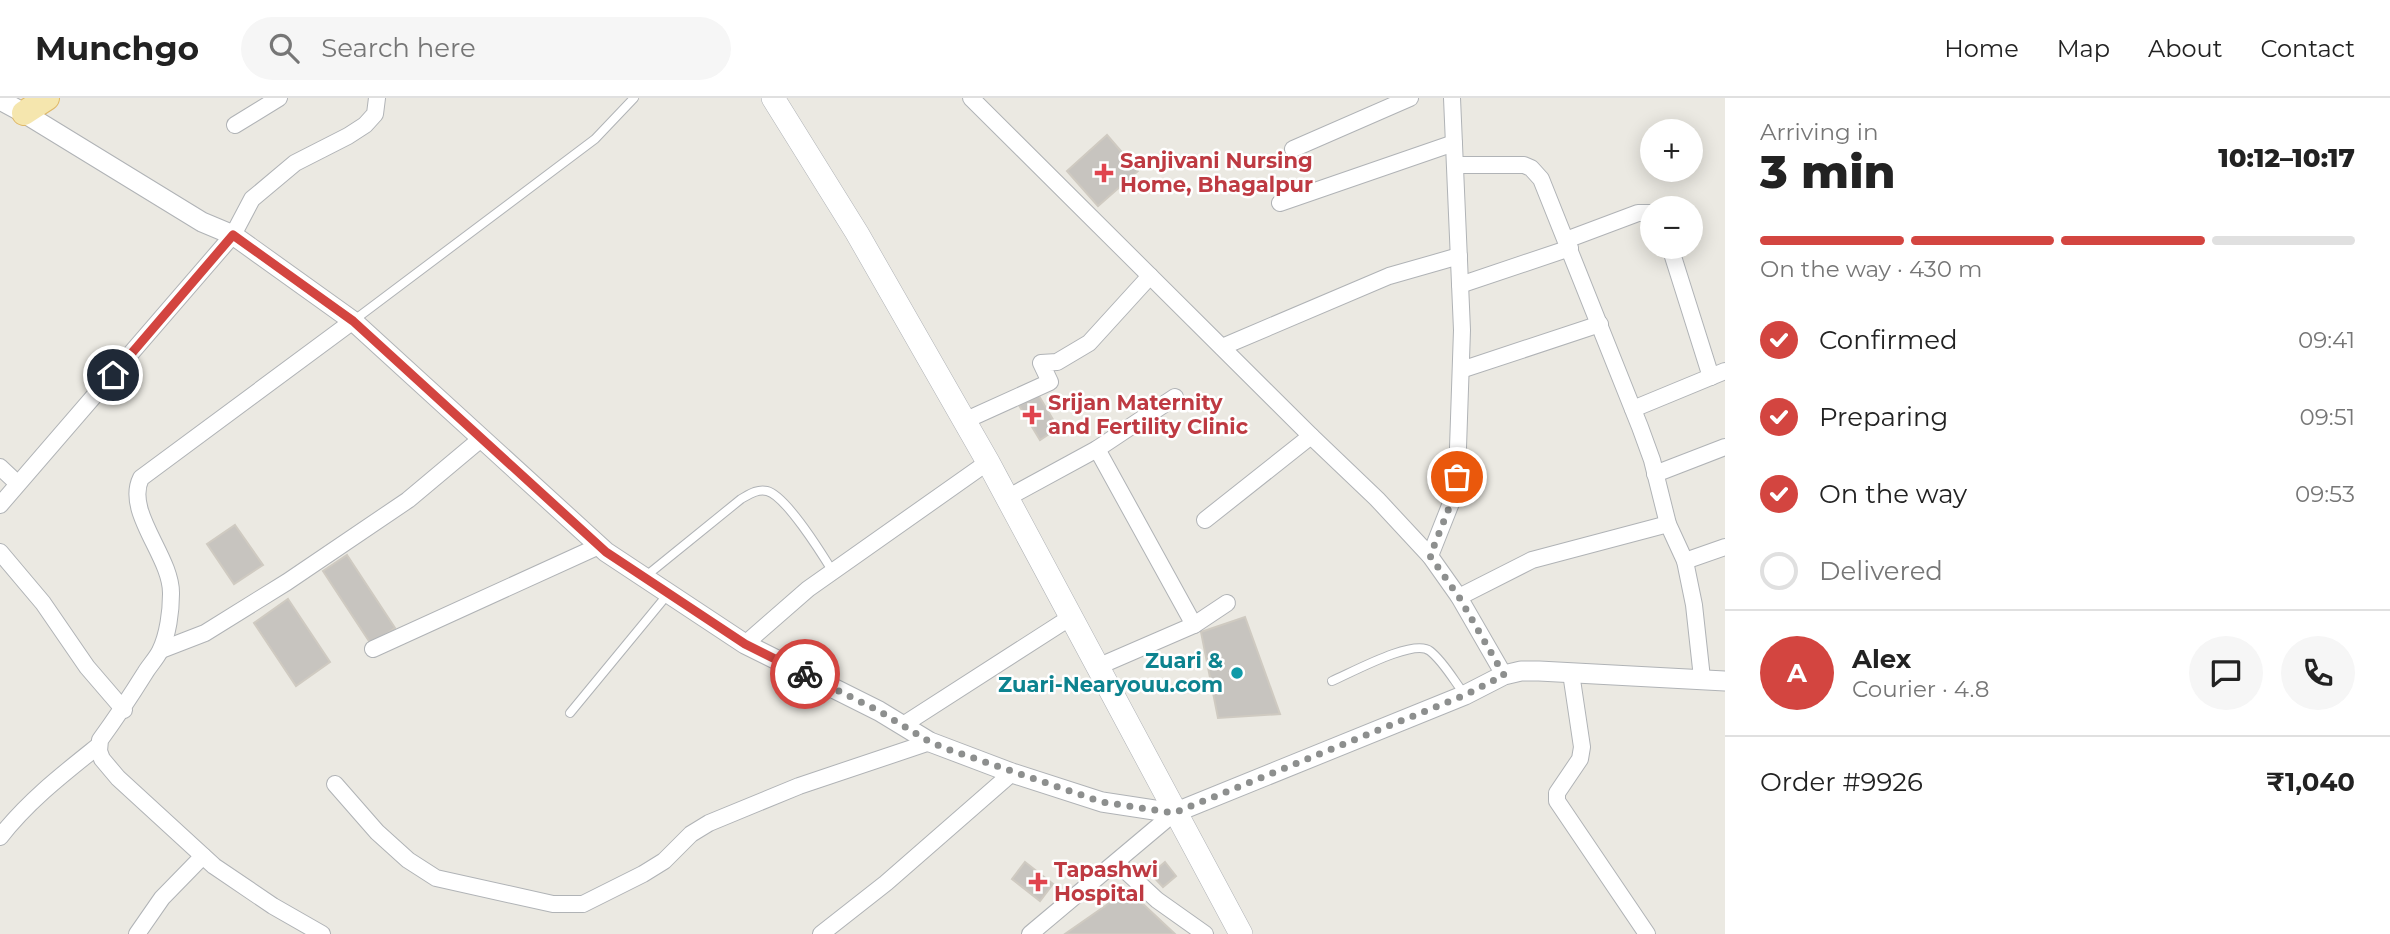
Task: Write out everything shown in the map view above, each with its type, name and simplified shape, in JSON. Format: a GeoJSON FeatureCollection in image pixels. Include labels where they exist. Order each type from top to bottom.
{"type":"FeatureCollection","features":[{"type":"Feature","properties":{"kind":"main road"},"geometry":{"type":"LineString","coordinates":[[8,107],[47,98]]}},
{"type":"Feature","properties":{"kind":"main road"},"geometry":{"type":"LineString","coordinates":[[774,98],[857,233],[988,461],[1241,934]]}},
{"type":"Feature","properties":{"kind":"street"},"geometry":{"type":"LineString","coordinates":[[235,125],[279,98]]}},
{"type":"Feature","properties":{"kind":"street"},"geometry":{"type":"LineString","coordinates":[[0,505],[233,235],[252,199],[295,163],[365,125],[375,114],[377,98]]}},
{"type":"Feature","properties":{"kind":"street"},"geometry":{"type":"LineString","coordinates":[[971,98],[1377,499],[1430,556],[1459,597],[1504,675]]}},
{"type":"Feature","properties":{"kind":"street"},"geometry":{"type":"LineString","coordinates":[[1293,149],[1410,98]]}},
{"type":"Feature","properties":{"kind":"street"},"geometry":{"type":"LineString","coordinates":[[1430,556],[1451,503],[1457,477],[1461,370],[1460,285],[1452,98]]}},
{"type":"Feature","properties":{"kind":"street"},"geometry":{"type":"LineString","coordinates":[[8,107],[202,222],[233,235],[353,321],[599,546],[745,644],[903,725],[930,742],[1012,773],[1102,802],[1174,813]]}},
{"type":"Feature","properties":{"kind":"street"},"geometry":{"type":"LineString","coordinates":[[1280,203],[1454,143]]}},
{"type":"Feature","properties":{"kind":"street"},"geometry":{"type":"LineString","coordinates":[[1455,165],[1513,164],[1531,168],[1541,179],[1633,409],[1656,474],[1668,524],[1685,561],[1694,605],[1702,678]]}},
{"type":"Feature","properties":{"kind":"street"},"geometry":{"type":"LineString","coordinates":[[1460,285],[1640,213]]}},
{"type":"Feature","properties":{"kind":"street"},"geometry":{"type":"LineString","coordinates":[[1222,347],[1389,276],[1459,256]]}},
{"type":"Feature","properties":{"kind":"street"},"geometry":{"type":"LineString","coordinates":[[1633,409],[1718,374],[1675,259]]}},
{"type":"Feature","properties":{"kind":"street"},"geometry":{"type":"LineString","coordinates":[[964,421],[1050,382],[1041,363],[1057,362],[1089,343],[1150,276]]}},
{"type":"Feature","properties":{"kind":"street"},"geometry":{"type":"LineString","coordinates":[[0,837],[16,817],[49,786],[98,746],[161,650],[172,590],[159,551],[137,502],[137,485],[141,478],[353,321]]}},
{"type":"Feature","properties":{"kind":"street"},"geometry":{"type":"LineString","coordinates":[[1461,370],[1600,324]]}},
{"type":"Feature","properties":{"kind":"street"},"geometry":{"type":"LineString","coordinates":[[1007,498],[1097,449],[1175,397]]}},
{"type":"Feature","properties":{"kind":"street"},"geometry":{"type":"LineString","coordinates":[[1205,520],[1311,436]]}},
{"type":"Feature","properties":{"kind":"street"},"geometry":{"type":"LineString","coordinates":[[161,650],[205,633],[287,582],[408,500],[482,438]]}},
{"type":"Feature","properties":{"kind":"street"},"geometry":{"type":"LineString","coordinates":[[1656,474],[1725,447]]}},
{"type":"Feature","properties":{"kind":"street"},"geometry":{"type":"LineString","coordinates":[[1097,449],[1194,625]]}},
{"type":"Feature","properties":{"kind":"street"},"geometry":{"type":"LineString","coordinates":[[745,644],[808,589],[988,461]]}},
{"type":"Feature","properties":{"kind":"street"},"geometry":{"type":"LineString","coordinates":[[0,467],[17,483]]}},
{"type":"Feature","properties":{"kind":"street"},"geometry":{"type":"LineString","coordinates":[[1459,597],[1532,560],[1668,524]]}},
{"type":"Feature","properties":{"kind":"street"},"geometry":{"type":"LineString","coordinates":[[373,649],[599,546]]}},
{"type":"Feature","properties":{"kind":"street"},"geometry":{"type":"LineString","coordinates":[[1685,561],[1725,547]]}},
{"type":"Feature","properties":{"kind":"street"},"geometry":{"type":"LineString","coordinates":[[0,552],[43,603],[87,667],[124,710]]}},
{"type":"Feature","properties":{"kind":"street"},"geometry":{"type":"LineString","coordinates":[[1097,667],[1194,625],[1227,603]]}},
{"type":"Feature","properties":{"kind":"street"},"geometry":{"type":"LineString","coordinates":[[903,725],[1071,617]]}},
{"type":"Feature","properties":{"kind":"street"},"geometry":{"type":"LineString","coordinates":[[1030,934],[1174,813],[1465,695],[1504,675],[1521,671],[1725,681]]}},
{"type":"Feature","properties":{"kind":"street"},"geometry":{"type":"LineString","coordinates":[[1571,673],[1582,747],[1580,759],[1557,793],[1558,801],[1647,934]]}},
{"type":"Feature","properties":{"kind":"street"},"geometry":{"type":"LineString","coordinates":[[335,784],[377,832],[408,860],[436,878],[553,904],[570,905],[583,904],[643,874],[664,861],[691,834],[709,823],[799,786],[930,742]]}},
{"type":"Feature","properties":{"kind":"street"},"geometry":{"type":"LineString","coordinates":[[98,746],[102,759],[118,778],[203,856],[241,885],[322,934]]}},
{"type":"Feature","properties":{"kind":"street"},"geometry":{"type":"LineString","coordinates":[[821,934],[886,883],[1012,773]]}},
{"type":"Feature","properties":{"kind":"street"},"geometry":{"type":"LineString","coordinates":[[137,934],[162,898],[203,856]]}},
{"type":"Feature","properties":{"kind":"street"},"geometry":{"type":"LineString","coordinates":[[1117,863],[1157,900],[1205,934]]}},
{"type":"Feature","properties":{"kind":"lane"},"geometry":{"type":"LineString","coordinates":[[353,321],[595,139],[634,98]]}},
{"type":"Feature","properties":{"kind":"lane"},"geometry":{"type":"LineString","coordinates":[[644,577],[741,499],[757,491],[769,491],[782,500],[833,572]]}},
{"type":"Feature","properties":{"kind":"lane"},"geometry":{"type":"LineString","coordinates":[[570,713],[669,594]]}},
{"type":"Feature","properties":{"kind":"lane"},"geometry":{"type":"LineString","coordinates":[[1332,681],[1395,653],[1420,647],[1429,649],[1465,695]]}},
{"type":"Feature","properties":{"kind":"building"},"geometry":{"type":"Polygon","coordinates":[[[1107,135],[1138,171],[1098,206],[1067,171],[1107,135]]]}},
{"type":"Feature","properties":{"kind":"building"},"geometry":{"type":"Polygon","coordinates":[[[1036,391],[1058,428],[1040,440],[1017,402],[1036,391]]]}},
{"type":"Feature","properties":{"kind":"building"},"geometry":{"type":"Polygon","coordinates":[[[235,525],[263,565],[234,584],[207,544],[235,525]]]}},
{"type":"Feature","properties":{"kind":"building"},"geometry":{"type":"Polygon","coordinates":[[[347,555],[395,628],[371,644],[323,571],[347,555]]]}},
{"type":"Feature","properties":{"kind":"building"},"geometry":{"type":"Polygon","coordinates":[[[288,599],[330,662],[296,686],[254,623],[288,599]]]}},
{"type":"Feature","properties":{"kind":"building","name":"Zuari & Zuari-Nearyouu.com"},"geometry":{"type":"Polygon","coordinates":[[[1245,617],[1280,714],[1218,718],[1201,632],[1245,617]]]}},
{"type":"Feature","properties":{"kind":"building"},"geometry":{"type":"Polygon","coordinates":[[[1025,862],[1053,884],[1040,901],[1012,879],[1025,862]]]}},
{"type":"Feature","properties":{"kind":"building"},"geometry":{"type":"Polygon","coordinates":[[[1165,862],[1176,876],[1163,887],[1151,874],[1165,862]]]}},
{"type":"Feature","properties":{"kind":"building"},"geometry":{"type":"Polygon","coordinates":[[[1128,890],[1175,934],[1065,934],[1128,890]]]}},
{"type":"Feature","properties":{"kind":"way so far"},"geometry":{"type":"LineString","coordinates":[[805,674],[879,711],[930,742],[950,750],[1102,802],[1174,813],[1465,695],[1504,675],[1459,597],[1430,556],[1451,503],[1457,477]]}},
{"type":"Feature","properties":{"kind":"place","name":"Sanjivani Nursing Home, Bhagalpur"},"geometry":{"type":"Point","coordinates":[1104,173]}},
{"type":"Feature","properties":{"kind":"place","name":"Srijan Maternity and Fertility Clinic"},"geometry":{"type":"Point","coordinates":[1032,415]}},
{"type":"Feature","properties":{"kind":"place","name":"Zuari & Zuari-Nearyouu.com"},"geometry":{"type":"Point","coordinates":[1237,673]}},
{"type":"Feature","properties":{"kind":"place","name":"Tapashwi Hospital"},"geometry":{"type":"Point","coordinates":[1038,882]}},
{"type":"Feature","properties":{"kind":"route"},"geometry":{"type":"LineString","coordinates":[[113,375],[233,235],[353,321],[606,552],[745,644],[805,674]]}}]}
